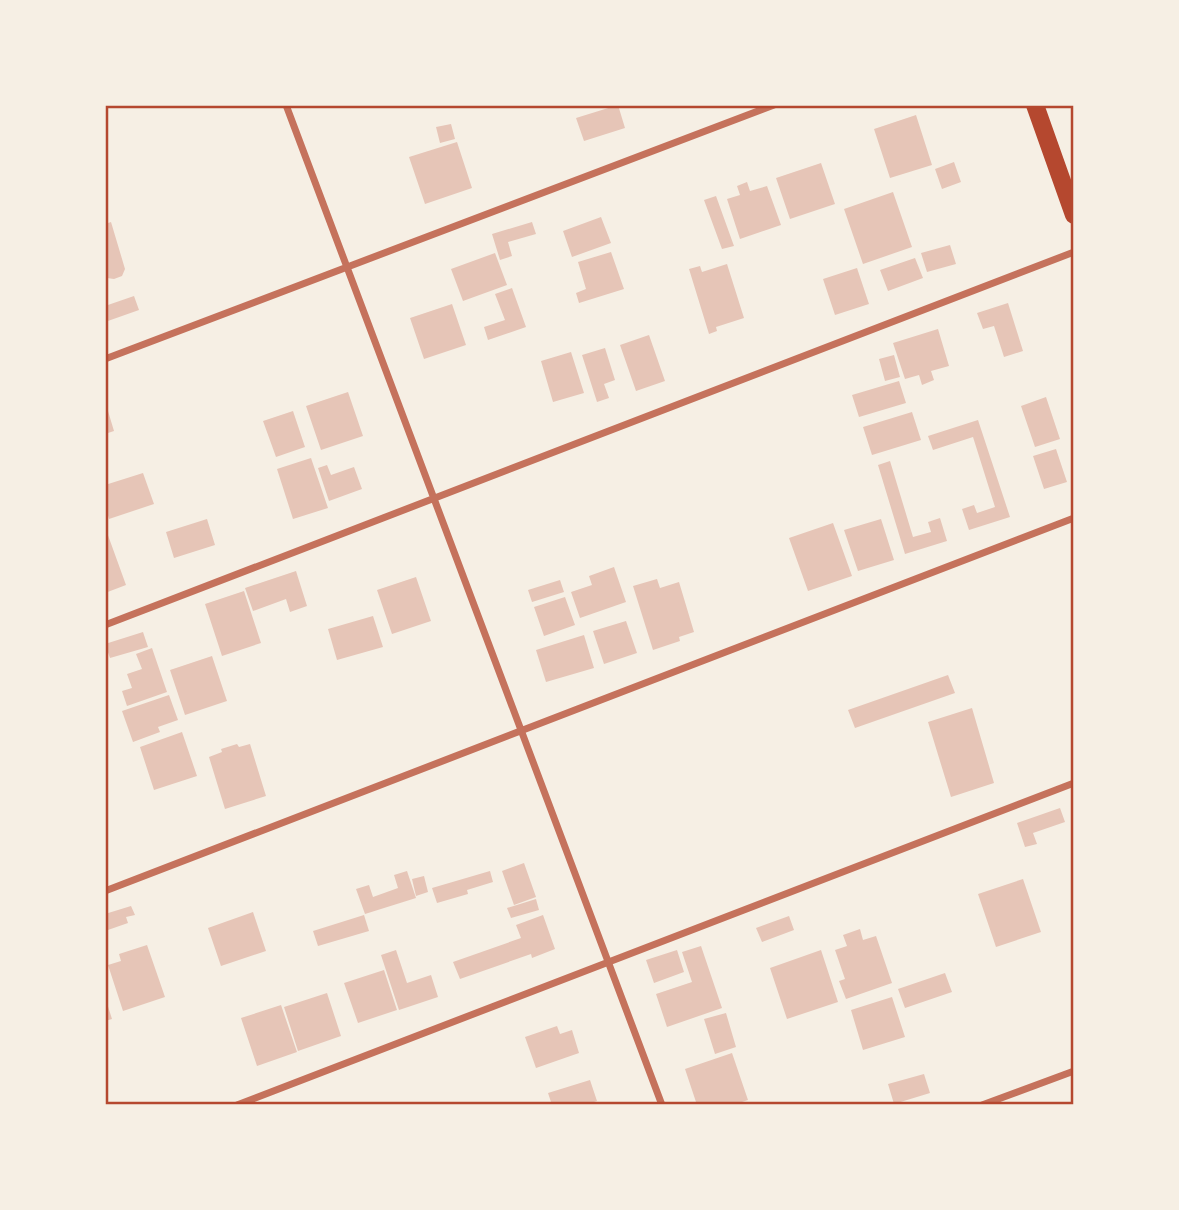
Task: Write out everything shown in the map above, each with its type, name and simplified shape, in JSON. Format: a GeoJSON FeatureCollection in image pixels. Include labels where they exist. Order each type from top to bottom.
{"type":"FeatureCollection","features":[{"type":"Feature","properties":{"kind":"main road"},"geometry":{"type":"LineString","coordinates":[[1035,105],[1074,215]]}},
{"type":"Feature","properties":{"kind":"street"},"geometry":{"type":"LineString","coordinates":[[286,105],[662,1105]]}},
{"type":"Feature","properties":{"kind":"street"},"geometry":{"type":"LineString","coordinates":[[105,359],[774,105]]}},
{"type":"Feature","properties":{"kind":"street"},"geometry":{"type":"LineString","coordinates":[[105,625],[1074,252]]}},
{"type":"Feature","properties":{"kind":"street"},"geometry":{"type":"LineString","coordinates":[[105,891],[1074,519]]}},
{"type":"Feature","properties":{"kind":"street"},"geometry":{"type":"LineString","coordinates":[[237,1105],[1074,783]]}},
{"type":"Feature","properties":{"kind":"street"},"geometry":{"type":"LineString","coordinates":[[982,1105],[1074,1071]]}},
{"type":"Feature","properties":{"kind":"building"},"geometry":{"type":"Polygon","coordinates":[[[618,105],[625,128],[584,141],[576,118],[618,105]]]}},
{"type":"Feature","properties":{"kind":"building"},"geometry":{"type":"Polygon","coordinates":[[[916,115],[932,165],[890,178],[874,129],[916,115]]]}},
{"type":"Feature","properties":{"kind":"building"},"geometry":{"type":"Polygon","coordinates":[[[451,124],[455,139],[440,143],[436,127],[451,124]]]}},
{"type":"Feature","properties":{"kind":"building"},"geometry":{"type":"Polygon","coordinates":[[[457,142],[472,188],[425,204],[409,157],[457,142]]]}},
{"type":"Feature","properties":{"kind":"building"},"geometry":{"type":"Polygon","coordinates":[[[954,162],[961,182],[942,189],[935,169],[954,162]]]}},
{"type":"Feature","properties":{"kind":"building"},"geometry":{"type":"Polygon","coordinates":[[[821,163],[835,204],[790,219],[776,178],[821,163]]]}},
{"type":"Feature","properties":{"kind":"building"},"geometry":{"type":"Polygon","coordinates":[[[747,182],[750,191],[767,186],[781,225],[740,239],[727,199],[740,195],[737,186],[747,182]]]}},
{"type":"Feature","properties":{"kind":"building"},"geometry":{"type":"Polygon","coordinates":[[[893,192],[912,247],[863,264],[844,209],[893,192]]]}},
{"type":"Feature","properties":{"kind":"building"},"geometry":{"type":"Polygon","coordinates":[[[716,196],[734,246],[722,249],[704,200],[716,196]]]}},
{"type":"Feature","properties":{"kind":"building"},"geometry":{"type":"Polygon","coordinates":[[[601,217],[611,243],[572,257],[563,231],[601,217]]]}},
{"type":"Feature","properties":{"kind":"building"},"geometry":{"type":"Polygon","coordinates":[[[111,222],[125,269],[122,276],[114,279],[107,278],[105,272],[105,224],[111,222]]]}},
{"type":"Feature","properties":{"kind":"building"},"geometry":{"type":"Polygon","coordinates":[[[532,222],[536,234],[508,242],[512,256],[500,260],[492,234],[532,222]]]}},
{"type":"Feature","properties":{"kind":"building"},"geometry":{"type":"Polygon","coordinates":[[[950,245],[956,264],[927,272],[921,253],[950,245]]]}},
{"type":"Feature","properties":{"kind":"building"},"geometry":{"type":"Polygon","coordinates":[[[611,252],[624,289],[579,303],[576,293],[586,289],[578,262],[611,252]]]}},
{"type":"Feature","properties":{"kind":"building"},"geometry":{"type":"Polygon","coordinates":[[[495,253],[507,285],[463,301],[451,269],[495,253]]]}},
{"type":"Feature","properties":{"kind":"building"},"geometry":{"type":"Polygon","coordinates":[[[915,258],[923,278],[888,291],[880,270],[915,258]]]}},
{"type":"Feature","properties":{"kind":"building"},"geometry":{"type":"Polygon","coordinates":[[[727,264],[744,318],[716,327],[717,331],[709,334],[689,269],[700,266],[702,272],[727,264]]]}},
{"type":"Feature","properties":{"kind":"building"},"geometry":{"type":"Polygon","coordinates":[[[857,268],[869,304],[835,315],[823,279],[857,268]]]}},
{"type":"Feature","properties":{"kind":"building"},"geometry":{"type":"Polygon","coordinates":[[[512,288],[526,327],[488,340],[484,327],[505,320],[495,294],[512,288]]]}},
{"type":"Feature","properties":{"kind":"building"},"geometry":{"type":"Polygon","coordinates":[[[134,296],[139,310],[105,322],[105,306],[134,296]]]}},
{"type":"Feature","properties":{"kind":"building"},"geometry":{"type":"Polygon","coordinates":[[[1008,303],[1023,351],[1004,357],[994,326],[983,329],[977,313],[1008,303]]]}},
{"type":"Feature","properties":{"kind":"building"},"geometry":{"type":"Polygon","coordinates":[[[452,304],[466,345],[424,359],[410,318],[452,304]]]}},
{"type":"Feature","properties":{"kind":"building"},"geometry":{"type":"Polygon","coordinates":[[[938,329],[949,366],[931,371],[934,380],[922,385],[919,375],[905,379],[893,343],[938,329]]]}},
{"type":"Feature","properties":{"kind":"building"},"geometry":{"type":"Polygon","coordinates":[[[649,335],[665,381],[636,391],[620,345],[649,335]]]}},
{"type":"Feature","properties":{"kind":"building"},"geometry":{"type":"Polygon","coordinates":[[[605,348],[615,380],[604,384],[609,398],[597,402],[582,355],[605,348]]]}},
{"type":"Feature","properties":{"kind":"building"},"geometry":{"type":"Polygon","coordinates":[[[571,352],[584,393],[553,402],[541,361],[571,352]]]}},
{"type":"Feature","properties":{"kind":"building"},"geometry":{"type":"Polygon","coordinates":[[[894,355],[900,377],[885,381],[879,359],[894,355]]]}},
{"type":"Feature","properties":{"kind":"building"},"geometry":{"type":"Polygon","coordinates":[[[899,381],[906,403],[859,417],[852,395],[899,381]]]}},
{"type":"Feature","properties":{"kind":"building"},"geometry":{"type":"Polygon","coordinates":[[[348,392],[363,436],[321,450],[306,406],[348,392]]]}},
{"type":"Feature","properties":{"kind":"building"},"geometry":{"type":"Polygon","coordinates":[[[1046,397],[1060,439],[1035,447],[1021,406],[1046,397]]]}},
{"type":"Feature","properties":{"kind":"building"},"geometry":{"type":"Polygon","coordinates":[[[105,411],[108,411],[114,431],[105,434],[105,411]]]}},
{"type":"Feature","properties":{"kind":"building"},"geometry":{"type":"Polygon","coordinates":[[[293,411],[305,447],[276,457],[263,421],[293,411]]]}},
{"type":"Feature","properties":{"kind":"building"},"geometry":{"type":"Polygon","coordinates":[[[912,412],[921,440],[872,455],[863,427],[912,412]]]}},
{"type":"Feature","properties":{"kind":"building"},"geometry":{"type":"Polygon","coordinates":[[[978,420],[1010,517],[969,530],[962,509],[974,505],[977,513],[995,507],[973,437],[933,450],[928,436],[978,420]]]}},
{"type":"Feature","properties":{"kind":"building"},"geometry":{"type":"Polygon","coordinates":[[[1056,449],[1067,482],[1044,489],[1033,456],[1056,449]]]}},
{"type":"Feature","properties":{"kind":"building"},"geometry":{"type":"Polygon","coordinates":[[[311,458],[328,508],[293,519],[277,469],[311,458]]]}},
{"type":"Feature","properties":{"kind":"building"},"geometry":{"type":"Polygon","coordinates":[[[890,461],[913,537],[931,532],[928,522],[940,518],[947,541],[905,554],[878,465],[890,461]]]}},
{"type":"Feature","properties":{"kind":"building"},"geometry":{"type":"Polygon","coordinates":[[[327,465],[331,475],[354,467],[362,489],[329,501],[318,468],[327,465]]]}},
{"type":"Feature","properties":{"kind":"building"},"geometry":{"type":"Polygon","coordinates":[[[143,473],[154,504],[109,519],[105,505],[105,485],[143,473]]]}},
{"type":"Feature","properties":{"kind":"building"},"geometry":{"type":"Polygon","coordinates":[[[207,519],[215,545],[174,558],[166,532],[207,519]]]}},
{"type":"Feature","properties":{"kind":"building"},"geometry":{"type":"Polygon","coordinates":[[[881,519],[894,560],[858,571],[844,530],[881,519]]]}},
{"type":"Feature","properties":{"kind":"building"},"geometry":{"type":"Polygon","coordinates":[[[833,523],[852,576],[808,591],[789,538],[833,523]]]}},
{"type":"Feature","properties":{"kind":"building"},"geometry":{"type":"Polygon","coordinates":[[[105,527],[126,585],[105,593],[105,527]]]}},
{"type":"Feature","properties":{"kind":"building"},"geometry":{"type":"Polygon","coordinates":[[[614,567],[626,602],[580,618],[571,592],[592,585],[589,576],[614,567]]]}},
{"type":"Feature","properties":{"kind":"building"},"geometry":{"type":"Polygon","coordinates":[[[296,571],[307,606],[290,612],[286,599],[253,611],[245,588],[296,571]]]}},
{"type":"Feature","properties":{"kind":"building"},"geometry":{"type":"Polygon","coordinates":[[[416,577],[431,621],[392,634],[377,590],[416,577]]]}},
{"type":"Feature","properties":{"kind":"building"},"geometry":{"type":"Polygon","coordinates":[[[657,579],[660,588],[679,582],[694,632],[679,637],[680,641],[653,650],[633,586],[657,579]]]}},
{"type":"Feature","properties":{"kind":"building"},"geometry":{"type":"Polygon","coordinates":[[[560,580],[564,592],[532,602],[528,590],[560,580]]]}},
{"type":"Feature","properties":{"kind":"building"},"geometry":{"type":"Polygon","coordinates":[[[244,591],[261,643],[222,656],[205,604],[244,591]]]}},
{"type":"Feature","properties":{"kind":"building"},"geometry":{"type":"Polygon","coordinates":[[[565,597],[575,625],[544,636],[534,607],[565,597]]]}},
{"type":"Feature","properties":{"kind":"building"},"geometry":{"type":"Polygon","coordinates":[[[373,616],[383,647],[337,660],[328,629],[373,616]]]}},
{"type":"Feature","properties":{"kind":"building"},"geometry":{"type":"Polygon","coordinates":[[[626,621],[637,653],[604,664],[593,631],[626,621]]]}},
{"type":"Feature","properties":{"kind":"building"},"geometry":{"type":"Polygon","coordinates":[[[143,632],[148,647],[110,658],[105,644],[143,632]]]}},
{"type":"Feature","properties":{"kind":"building"},"geometry":{"type":"Polygon","coordinates":[[[584,635],[594,668],[546,682],[536,650],[584,635]]]}},
{"type":"Feature","properties":{"kind":"building"},"geometry":{"type":"Polygon","coordinates":[[[152,648],[167,692],[127,706],[122,691],[132,688],[127,674],[142,669],[136,654],[152,648]]]}},
{"type":"Feature","properties":{"kind":"building"},"geometry":{"type":"Polygon","coordinates":[[[212,656],[227,701],[185,715],[170,670],[212,656]]]}},
{"type":"Feature","properties":{"kind":"building"},"geometry":{"type":"Polygon","coordinates":[[[948,675],[955,693],[855,728],[848,710],[948,675]]]}},
{"type":"Feature","properties":{"kind":"building"},"geometry":{"type":"Polygon","coordinates":[[[169,695],[178,720],[158,727],[160,732],[133,742],[122,711],[169,695]]]}},
{"type":"Feature","properties":{"kind":"building"},"geometry":{"type":"Polygon","coordinates":[[[972,708],[994,783],[951,797],[928,722],[972,708]]]}},
{"type":"Feature","properties":{"kind":"building"},"geometry":{"type":"Polygon","coordinates":[[[182,732],[197,776],[154,790],[140,747],[182,732]]]}},
{"type":"Feature","properties":{"kind":"building"},"geometry":{"type":"Polygon","coordinates":[[[237,744],[239,747],[250,744],[266,796],[225,809],[209,757],[222,752],[221,749],[237,744]]]}},
{"type":"Feature","properties":{"kind":"building"},"geometry":{"type":"Polygon","coordinates":[[[1060,808],[1065,822],[1033,833],[1037,844],[1025,847],[1017,823],[1060,808]]]}},
{"type":"Feature","properties":{"kind":"building"},"geometry":{"type":"Polygon","coordinates":[[[524,863],[536,897],[514,905],[502,871],[524,863]]]}},
{"type":"Feature","properties":{"kind":"building"},"geometry":{"type":"Polygon","coordinates":[[[407,871],[416,898],[365,914],[356,889],[369,885],[373,897],[398,888],[394,875],[407,871]]]}},
{"type":"Feature","properties":{"kind":"building"},"geometry":{"type":"Polygon","coordinates":[[[490,871],[493,882],[467,890],[468,894],[437,903],[432,888],[490,871]]]}},
{"type":"Feature","properties":{"kind":"building"},"geometry":{"type":"Polygon","coordinates":[[[424,876],[428,892],[416,896],[412,879],[424,876]]]}},
{"type":"Feature","properties":{"kind":"building"},"geometry":{"type":"Polygon","coordinates":[[[1023,879],[1041,932],[996,947],[978,894],[1023,879]]]}},
{"type":"Feature","properties":{"kind":"building"},"geometry":{"type":"Polygon","coordinates":[[[536,899],[539,910],[511,918],[507,908],[536,899]]]}},
{"type":"Feature","properties":{"kind":"building"},"geometry":{"type":"Polygon","coordinates":[[[131,906],[135,915],[126,917],[128,923],[105,931],[105,914],[131,906]]]}},
{"type":"Feature","properties":{"kind":"building"},"geometry":{"type":"Polygon","coordinates":[[[253,912],[266,951],[221,966],[208,928],[253,912]]]}},
{"type":"Feature","properties":{"kind":"building"},"geometry":{"type":"Polygon","coordinates":[[[364,915],[369,931],[318,946],[313,931],[364,915]]]}},
{"type":"Feature","properties":{"kind":"building"},"geometry":{"type":"Polygon","coordinates":[[[543,915],[555,949],[532,958],[531,954],[460,979],[453,962],[521,938],[516,925],[543,915]]]}},
{"type":"Feature","properties":{"kind":"building"},"geometry":{"type":"Polygon","coordinates":[[[789,916],[794,930],[762,942],[756,928],[789,916]]]}},
{"type":"Feature","properties":{"kind":"building"},"geometry":{"type":"Polygon","coordinates":[[[860,929],[863,940],[876,936],[892,983],[846,999],[839,981],[845,979],[835,950],[847,946],[843,935],[860,929]]]}},
{"type":"Feature","properties":{"kind":"building"},"geometry":{"type":"Polygon","coordinates":[[[147,945],[165,997],[123,1011],[108,965],[121,961],[119,954],[147,945]]]}},
{"type":"Feature","properties":{"kind":"building"},"geometry":{"type":"Polygon","coordinates":[[[701,946],[722,1008],[667,1027],[656,994],[692,982],[682,952],[701,946]]]}},
{"type":"Feature","properties":{"kind":"building"},"geometry":{"type":"Polygon","coordinates":[[[396,950],[407,983],[431,975],[438,997],[399,1010],[381,955],[396,950]]]}},
{"type":"Feature","properties":{"kind":"building"},"geometry":{"type":"Polygon","coordinates":[[[677,950],[684,972],[654,983],[646,960],[677,950]]]}},
{"type":"Feature","properties":{"kind":"building"},"geometry":{"type":"Polygon","coordinates":[[[821,950],[838,1002],[787,1019],[770,968],[821,950]]]}},
{"type":"Feature","properties":{"kind":"building"},"geometry":{"type":"Polygon","coordinates":[[[384,970],[397,1010],[358,1023],[344,983],[384,970]]]}},
{"type":"Feature","properties":{"kind":"building"},"geometry":{"type":"Polygon","coordinates":[[[945,973],[952,992],[905,1008],[898,989],[945,973]]]}},
{"type":"Feature","properties":{"kind":"building"},"geometry":{"type":"Polygon","coordinates":[[[327,993],[341,1036],[298,1051],[284,1007],[327,993]]]}},
{"type":"Feature","properties":{"kind":"building"},"geometry":{"type":"Polygon","coordinates":[[[105,997],[112,1019],[105,1021],[105,997]]]}},
{"type":"Feature","properties":{"kind":"building"},"geometry":{"type":"Polygon","coordinates":[[[892,997],[905,1037],[863,1050],[851,1010],[892,997]]]}},
{"type":"Feature","properties":{"kind":"building"},"geometry":{"type":"Polygon","coordinates":[[[281,1005],[297,1052],[257,1066],[241,1018],[281,1005]]]}},
{"type":"Feature","properties":{"kind":"building"},"geometry":{"type":"Polygon","coordinates":[[[726,1013],[736,1047],[715,1054],[704,1019],[726,1013]]]}},
{"type":"Feature","properties":{"kind":"building"},"geometry":{"type":"Polygon","coordinates":[[[557,1026],[560,1034],[572,1030],[579,1053],[536,1068],[525,1037],[557,1026]]]}},
{"type":"Feature","properties":{"kind":"building"},"geometry":{"type":"Polygon","coordinates":[[[732,1053],[748,1100],[733,1105],[697,1105],[685,1069],[732,1053]]]}},
{"type":"Feature","properties":{"kind":"building"},"geometry":{"type":"Polygon","coordinates":[[[924,1074],[930,1093],[894,1104],[888,1084],[924,1074]]]}},
{"type":"Feature","properties":{"kind":"building"},"geometry":{"type":"Polygon","coordinates":[[[590,1080],[597,1101],[585,1105],[552,1105],[548,1093],[590,1080]]]}}]}
